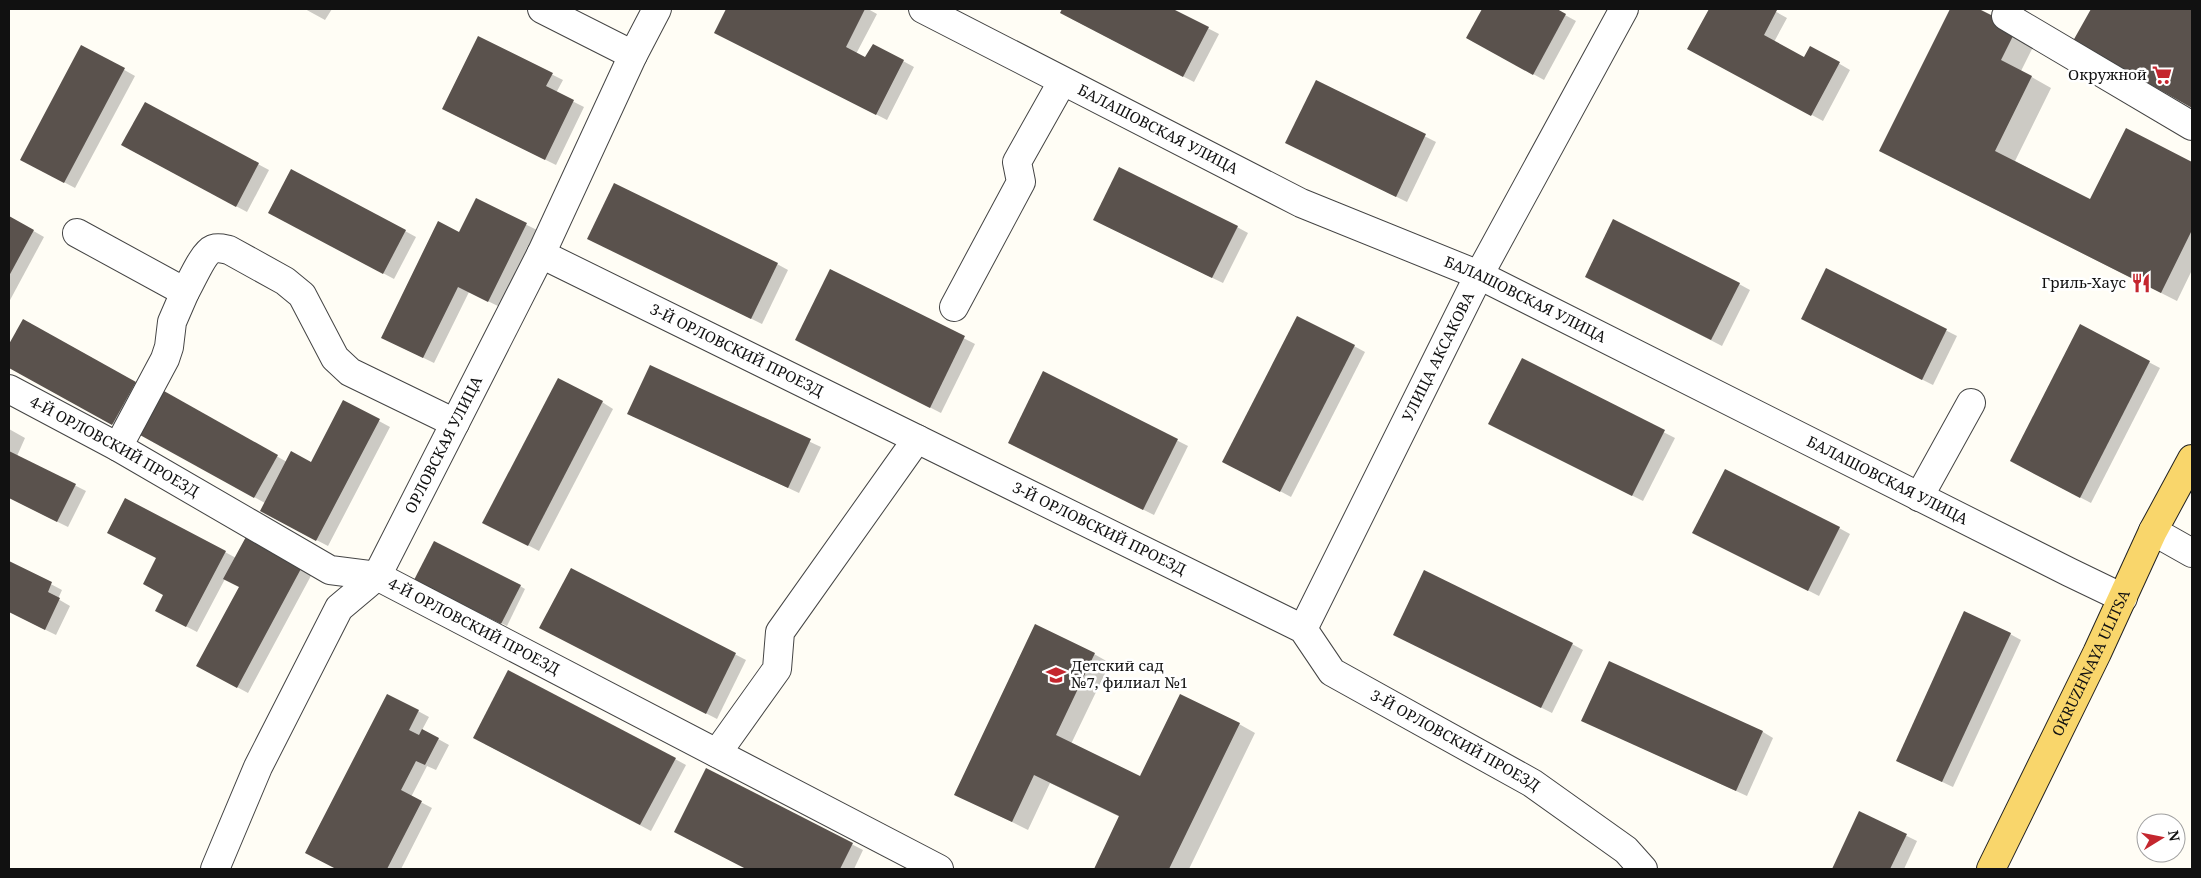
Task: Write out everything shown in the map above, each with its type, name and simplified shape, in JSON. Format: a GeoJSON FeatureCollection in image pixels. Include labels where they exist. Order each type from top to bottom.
{"type":"FeatureCollection","features":[{"type":"Feature","properties":{"kind":"main road","name":"OKRUZHNAYA ULITSA"},"geometry":{"type":"LineString","coordinates":[[1991,869],[2153,531],[2192,459]]}},
{"type":"Feature","properties":{"kind":"street"},"geometry":{"type":"LineString","coordinates":[[542,9],[633,55]]}},
{"type":"Feature","properties":{"kind":"street","name":"ОРЛОВСКАЯ УЛИЦА"},"geometry":{"type":"LineString","coordinates":[[215,869],[258,767],[339,608],[376,576],[455,423],[541,254],[633,55],[657,9]]}},
{"type":"Feature","properties":{"kind":"street","name":"БАЛАШОВСКАЯ УЛИЦА"},"geometry":{"type":"LineString","coordinates":[[923,9],[1301,203],[1479,275],[2122,598]]}},
{"type":"Feature","properties":{"kind":"street","name":"УЛИЦА АКСАКОВА"},"geometry":{"type":"LineString","coordinates":[[1303,629],[1479,275],[1624,9]]}},
{"type":"Feature","properties":{"kind":"street"},"geometry":{"type":"LineString","coordinates":[[2010,9],[2006,16],[2192,126]]}},
{"type":"Feature","properties":{"kind":"street"},"geometry":{"type":"LineString","coordinates":[[954,306],[1020,182],[1017,162],[1062,82]]}},
{"type":"Feature","properties":{"kind":"street"},"geometry":{"type":"LineString","coordinates":[[77,233],[185,292]]}},
{"type":"Feature","properties":{"kind":"street"},"geometry":{"type":"LineString","coordinates":[[118,447],[166,359],[172,322],[185,292],[206,255],[213,249],[220,248],[229,250],[285,281],[302,295],[335,358],[350,372],[455,423]]}},
{"type":"Feature","properties":{"kind":"street","name":"3-Й ОРЛОВСКИЙ ПРОЕЗД"},"geometry":{"type":"LineString","coordinates":[[541,254],[1303,629],[1332,672],[1532,783],[1635,859]]}},
{"type":"Feature","properties":{"kind":"street","name":"4-Й ОРЛОВСКИЙ ПРОЕЗД"},"geometry":{"type":"LineString","coordinates":[[9,389],[118,447],[330,570],[376,576],[939,869]]}},
{"type":"Feature","properties":{"kind":"street"},"geometry":{"type":"LineString","coordinates":[[1919,497],[1971,403]]}},
{"type":"Feature","properties":{"kind":"street"},"geometry":{"type":"LineString","coordinates":[[718,753],[777,669],[780,632],[917,439]]}},
{"type":"Feature","properties":{"kind":"street"},"geometry":{"type":"LineString","coordinates":[[2153,531],[2192,553]]}},
{"type":"Feature","properties":{"kind":"building"},"geometry":{"type":"Polygon","coordinates":[[[726,9],[865,9],[846,47],[865,57],[873,44],[904,60],[876,115],[714,33],[726,9]]]}},
{"type":"Feature","properties":{"kind":"building"},"geometry":{"type":"Polygon","coordinates":[[[1062,9],[1173,9],[1209,27],[1183,77],[1060,13],[1062,9]]]}},
{"type":"Feature","properties":{"kind":"building"},"geometry":{"type":"Polygon","coordinates":[[[1482,9],[1557,9],[1566,14],[1533,75],[1466,38],[1482,9]]]}},
{"type":"Feature","properties":{"kind":"building"},"geometry":{"type":"Polygon","coordinates":[[[1709,9],[1777,10],[1764,35],[1804,57],[1810,46],[1840,62],[1811,116],[1687,49],[1709,9]]]}},
{"type":"Feature","properties":{"kind":"building"},"geometry":{"type":"Polygon","coordinates":[[[1950,9],[1979,9],[2017,28],[2001,60],[2032,76],[1995,151],[2090,199],[2126,128],[2192,162],[2192,230],[2161,293],[1879,151],[1950,9]]]}},
{"type":"Feature","properties":{"kind":"building","name":"Окружной"},"geometry":{"type":"Polygon","coordinates":[[[2091,9],[2192,9],[2192,108],[2073,41],[2091,9]]]}},
{"type":"Feature","properties":{"kind":"building"},"geometry":{"type":"Polygon","coordinates":[[[478,36],[553,73],[546,86],[574,100],[545,160],[442,109],[478,36]]]}},
{"type":"Feature","properties":{"kind":"building"},"geometry":{"type":"Polygon","coordinates":[[[81,45],[125,68],[64,183],[20,160],[81,45]]]}},
{"type":"Feature","properties":{"kind":"building"},"geometry":{"type":"Polygon","coordinates":[[[1316,80],[1426,134],[1396,197],[1285,143],[1316,80]]]}},
{"type":"Feature","properties":{"kind":"building"},"geometry":{"type":"Polygon","coordinates":[[[145,102],[259,163],[236,207],[121,145],[145,102]]]}},
{"type":"Feature","properties":{"kind":"building"},"geometry":{"type":"Polygon","coordinates":[[[1119,167],[1238,226],[1212,278],[1093,220],[1119,167]]]}},
{"type":"Feature","properties":{"kind":"building"},"geometry":{"type":"Polygon","coordinates":[[[291,169],[406,230],[383,274],[268,213],[291,169]]]}},
{"type":"Feature","properties":{"kind":"building"},"geometry":{"type":"Polygon","coordinates":[[[614,183],[778,263],[751,319],[587,239],[614,183]]]}},
{"type":"Feature","properties":{"kind":"building"},"geometry":{"type":"Polygon","coordinates":[[[476,198],[527,223],[488,302],[458,287],[423,358],[381,338],[438,221],[459,232],[476,198]]]}},
{"type":"Feature","properties":{"kind":"building"},"geometry":{"type":"Polygon","coordinates":[[[9,216],[34,230],[9,276],[9,216]]]}},
{"type":"Feature","properties":{"kind":"building"},"geometry":{"type":"Polygon","coordinates":[[[1613,219],[1740,283],[1711,340],[1585,277],[1613,219]]]}},
{"type":"Feature","properties":{"kind":"building"},"geometry":{"type":"Polygon","coordinates":[[[1826,268],[1947,329],[1922,380],[1801,319],[1826,268]]]}},
{"type":"Feature","properties":{"kind":"building"},"geometry":{"type":"Polygon","coordinates":[[[830,269],[965,336],[930,408],[795,340],[830,269]]]}},
{"type":"Feature","properties":{"kind":"building"},"geometry":{"type":"Polygon","coordinates":[[[1297,316],[1355,345],[1280,492],[1222,462],[1297,316]]]}},
{"type":"Feature","properties":{"kind":"building"},"geometry":{"type":"Polygon","coordinates":[[[23,319],[136,382],[112,425],[9,368],[9,344],[23,319]]]}},
{"type":"Feature","properties":{"kind":"building"},"geometry":{"type":"Polygon","coordinates":[[[2080,324],[2150,361],[2080,498],[2010,461],[2080,324]]]}},
{"type":"Feature","properties":{"kind":"building"},"geometry":{"type":"Polygon","coordinates":[[[1522,358],[1665,430],[1632,496],[1488,424],[1522,358]]]}},
{"type":"Feature","properties":{"kind":"building"},"geometry":{"type":"Polygon","coordinates":[[[650,365],[811,439],[788,488],[627,414],[650,365]]]}},
{"type":"Feature","properties":{"kind":"building"},"geometry":{"type":"Polygon","coordinates":[[[1043,371],[1178,439],[1143,510],[1008,443],[1043,371]]]}},
{"type":"Feature","properties":{"kind":"building"},"geometry":{"type":"Polygon","coordinates":[[[558,378],[603,401],[528,546],[482,523],[558,378]]]}},
{"type":"Feature","properties":{"kind":"building"},"geometry":{"type":"Polygon","coordinates":[[[164,391],[278,455],[254,498],[140,435],[164,391]]]}},
{"type":"Feature","properties":{"kind":"building"},"geometry":{"type":"Polygon","coordinates":[[[343,400],[380,419],[316,541],[260,511],[291,451],[311,462],[343,400]]]}},
{"type":"Feature","properties":{"kind":"building"},"geometry":{"type":"Polygon","coordinates":[[[9,451],[76,484],[57,522],[9,498],[9,451]]]}},
{"type":"Feature","properties":{"kind":"building"},"geometry":{"type":"Polygon","coordinates":[[[1725,469],[1840,527],[1808,591],[1692,533],[1725,469]]]}},
{"type":"Feature","properties":{"kind":"building"},"geometry":{"type":"Polygon","coordinates":[[[125,498],[226,551],[186,627],[155,611],[163,595],[143,584],[156,558],[107,533],[125,498]]]}},
{"type":"Feature","properties":{"kind":"building"},"geometry":{"type":"Polygon","coordinates":[[[247,535],[303,565],[237,688],[196,666],[239,587],[223,579],[247,535]]]}},
{"type":"Feature","properties":{"kind":"building"},"geometry":{"type":"Polygon","coordinates":[[[434,541],[521,585],[501,624],[414,580],[434,541]]]}},
{"type":"Feature","properties":{"kind":"building"},"geometry":{"type":"Polygon","coordinates":[[[9,561],[52,582],[48,592],[60,598],[45,630],[9,612],[9,561]]]}},
{"type":"Feature","properties":{"kind":"building"},"geometry":{"type":"Polygon","coordinates":[[[571,568],[736,653],[706,714],[539,628],[571,568]]]}},
{"type":"Feature","properties":{"kind":"building"},"geometry":{"type":"Polygon","coordinates":[[[1424,570],[1573,643],[1541,708],[1393,635],[1424,570]]]}},
{"type":"Feature","properties":{"kind":"building"},"geometry":{"type":"Polygon","coordinates":[[[1964,611],[2011,633],[1942,782],[1896,761],[1964,611]]]}},
{"type":"Feature","properties":{"kind":"building"},"geometry":{"type":"Polygon","coordinates":[[[1035,624],[1095,653],[1056,735],[1140,776],[1180,694],[1240,723],[1169,869],[1094,869],[1119,816],[1034,775],[1012,822],[954,795],[1035,624]]]}},
{"type":"Feature","properties":{"kind":"building"},"geometry":{"type":"Polygon","coordinates":[[[1609,661],[1763,731],[1736,791],[1581,721],[1609,661]]]}},
{"type":"Feature","properties":{"kind":"building"},"geometry":{"type":"Polygon","coordinates":[[[508,670],[676,758],[640,825],[473,738],[508,670]]]}},
{"type":"Feature","properties":{"kind":"building"},"geometry":{"type":"Polygon","coordinates":[[[387,694],[419,710],[409,730],[419,735],[422,729],[439,738],[425,765],[416,761],[401,790],[422,801],[387,869],[336,869],[305,853],[387,694]]]}},
{"type":"Feature","properties":{"kind":"building"},"geometry":{"type":"Polygon","coordinates":[[[706,768],[853,843],[840,869],[746,869],[674,832],[706,768]]]}},
{"type":"Feature","properties":{"kind":"building"},"geometry":{"type":"Polygon","coordinates":[[[1859,811],[1907,834],[1890,869],[1832,869],[1859,811]]]}},
{"type":"Feature","properties":{"kind":"place","name":"Окружной"},"geometry":{"type":"Point","coordinates":[2162,75]}},
{"type":"Feature","properties":{"kind":"place","name":"Гриль-Хаус"},"geometry":{"type":"Point","coordinates":[2141,283]}},
{"type":"Feature","properties":{"kind":"place","name":"Детский сад №7, филиал №1"},"geometry":{"type":"Point","coordinates":[1056,675]}}]}
